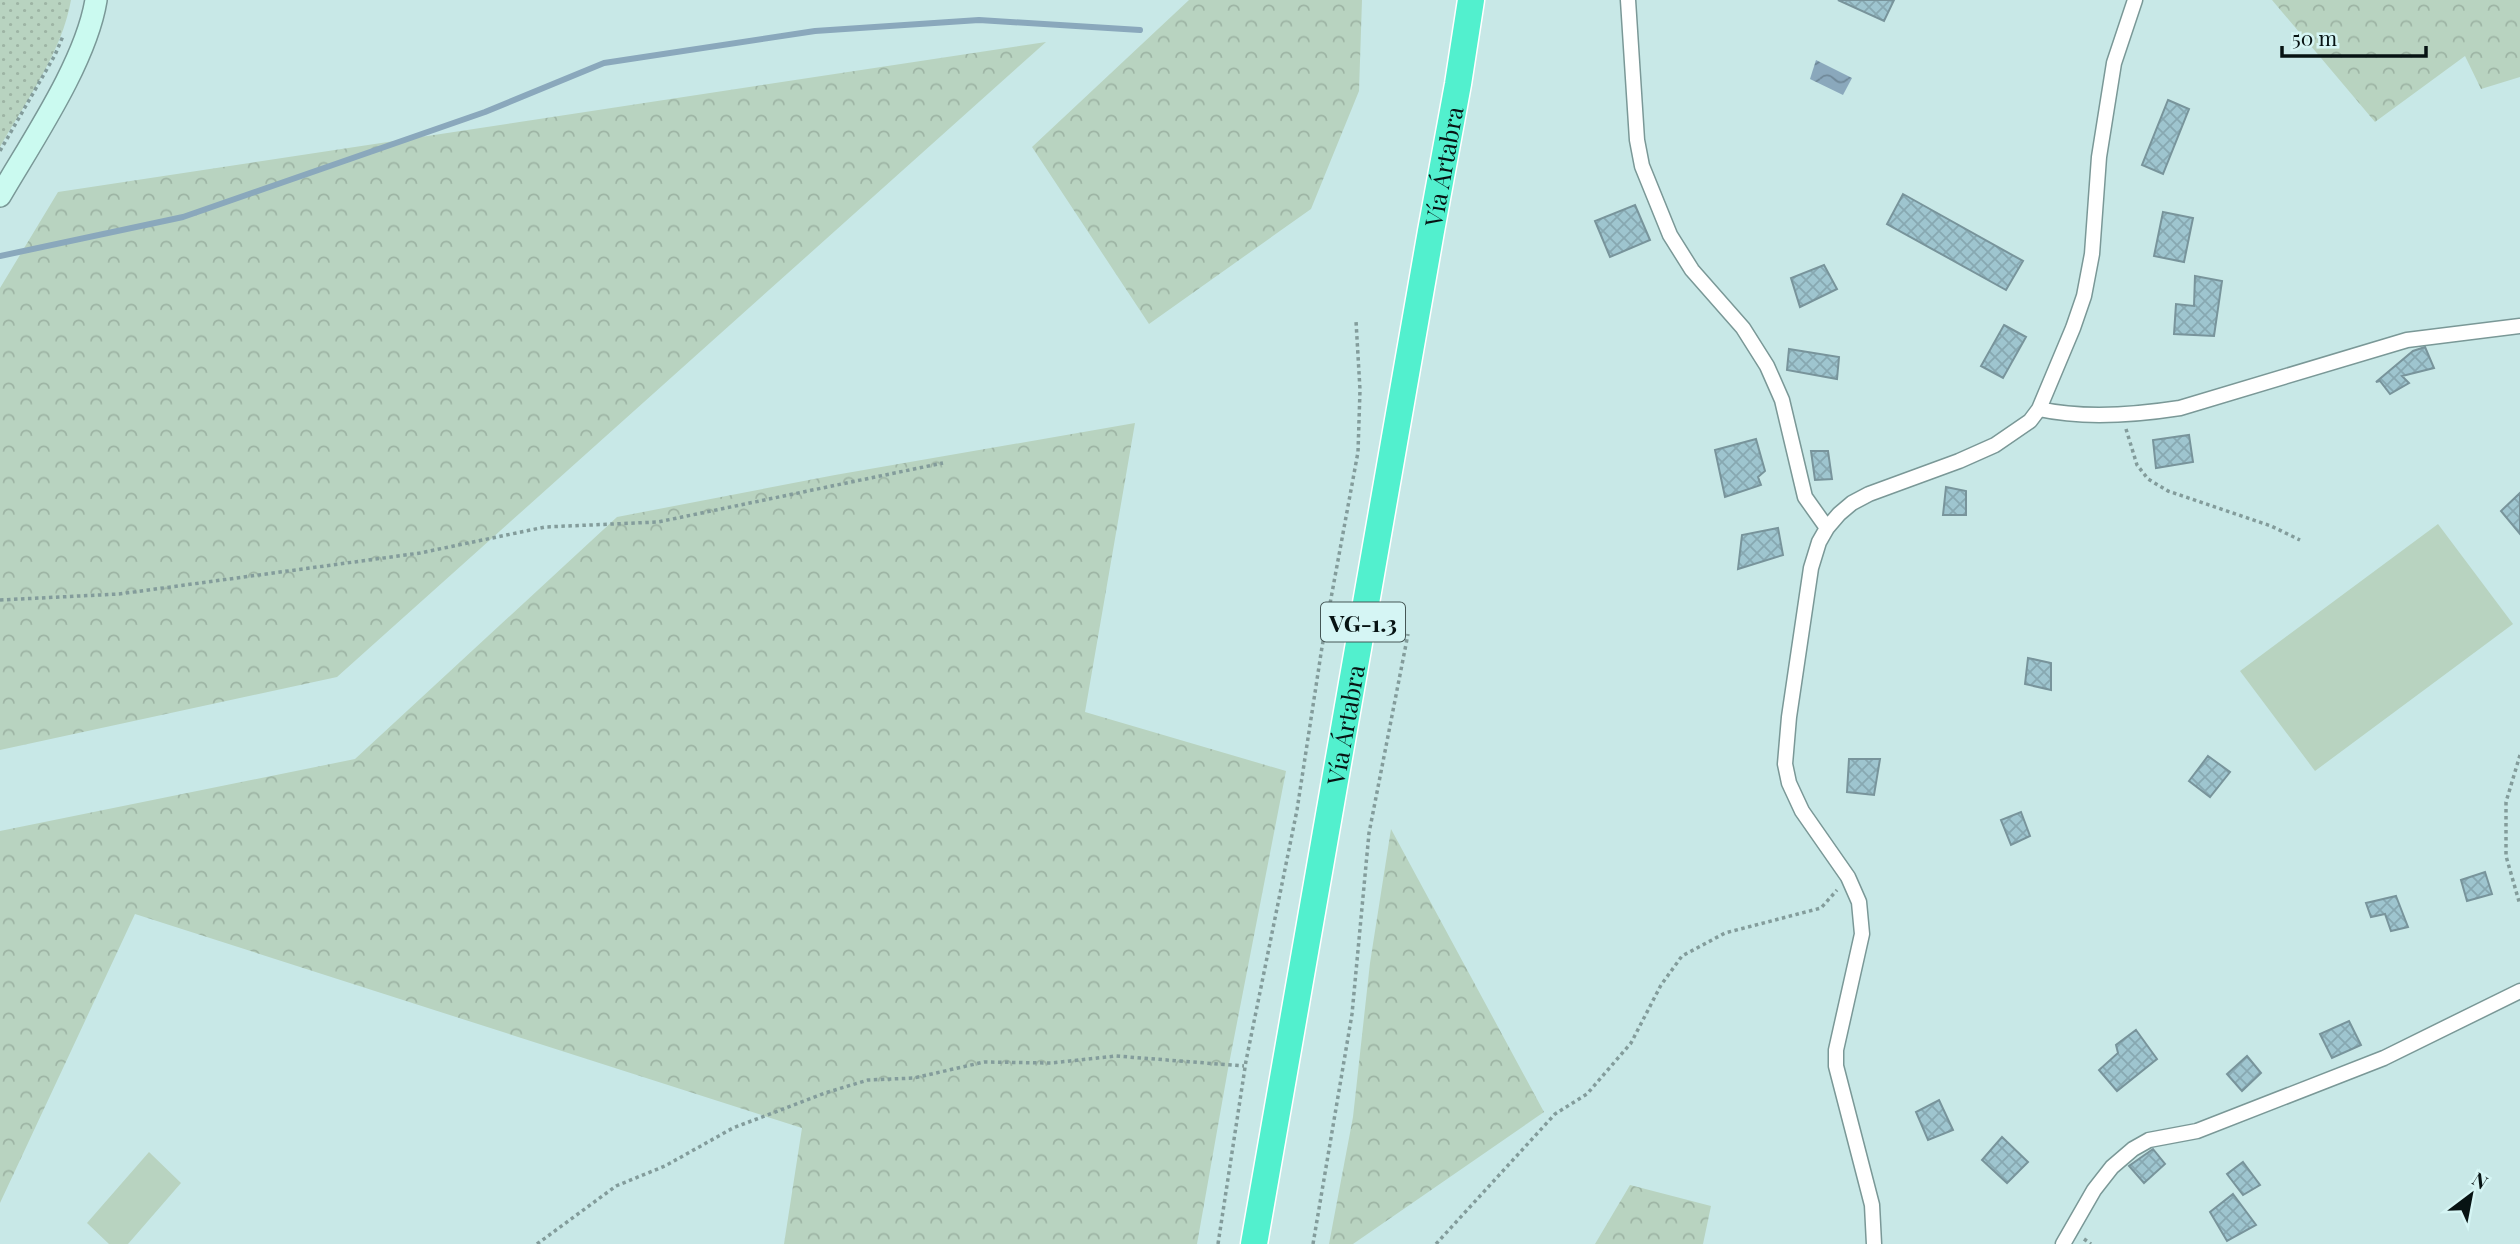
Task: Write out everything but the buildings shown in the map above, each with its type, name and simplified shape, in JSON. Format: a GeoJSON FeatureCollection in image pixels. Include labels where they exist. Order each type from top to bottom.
{"type":"FeatureCollection","features":[{"type":"Feature","properties":{"kind":"highway","name":"Vía Ártabra"},"geometry":{"type":"LineString","coordinates":[[1254,1244],[1471,0]]}},
{"type":"Feature","properties":{"kind":"street"},"geometry":{"type":"LineString","coordinates":[[0,196],[83,46],[96,0]]}},
{"type":"Feature","properties":{"kind":"street"},"geometry":{"type":"LineString","coordinates":[[1628,0],[1637,141],[1643,166],[1670,235],[1692,270],[1743,328],[1767,366],[1782,400],[1805,497],[1827,528]]}},
{"type":"Feature","properties":{"kind":"street"},"geometry":{"type":"LineString","coordinates":[[1874,1244],[1872,1205],[1836,1066],[1836,1050],[1862,934],[1859,902],[1848,877],[1802,811],[1789,783],[1785,764],[1789,717],[1811,568],[1819,542],[1827,528],[1852,503],[1995,445],[2030,421],[2039,410],[2084,296],[2092,254],[2099,157],[2114,63],[2135,0]]}},
{"type":"Feature","properties":{"kind":"street"},"geometry":{"type":"LineString","coordinates":[[2039,410],[2060,414],[2148,413],[2180,408],[2407,340],[2520,326]]}},
{"type":"Feature","properties":{"kind":"street"},"geometry":{"type":"LineString","coordinates":[[2063,1244],[2094,1190],[2112,1167],[2133,1149],[2149,1140],[2197,1130],[2384,1058],[2520,991]]}},
{"type":"Feature","properties":{"kind":"path"},"geometry":{"type":"LineString","coordinates":[[0,151],[55,55],[68,25]]}},
{"type":"Feature","properties":{"kind":"path"},"geometry":{"type":"LineString","coordinates":[[1218,1244],[1245,1066],[1297,810],[1322,647],[1358,452],[1360,390],[1356,321]]}},
{"type":"Feature","properties":{"kind":"path"},"geometry":{"type":"LineString","coordinates":[[2122,413],[2137,464],[2148,479],[2168,491],[2271,526],[2300,540]]}},
{"type":"Feature","properties":{"kind":"path"},"geometry":{"type":"LineString","coordinates":[[0,600],[119,594],[420,553],[545,527],[659,522],[943,463]]}},
{"type":"Feature","properties":{"kind":"path"},"geometry":{"type":"LineString","coordinates":[[1313,1244],[1352,1014],[1369,833],[1408,634]]}},
{"type":"Feature","properties":{"kind":"path"},"geometry":{"type":"LineString","coordinates":[[2520,755],[2506,802],[2506,856],[2520,905]]}},
{"type":"Feature","properties":{"kind":"path"},"geometry":{"type":"LineString","coordinates":[[1436,1244],[1555,1114],[1587,1094],[1631,1042],[1661,985],[1682,956],[1725,933],[1821,908],[1848,877]]}},
{"type":"Feature","properties":{"kind":"path"},"geometry":{"type":"LineString","coordinates":[[537,1244],[616,1186],[665,1166],[733,1128],[825,1093],[868,1080],[914,1078],[984,1062],[1051,1063],[1116,1056],[1245,1066]]}},
{"type":"Feature","properties":{"kind":"green space"},"geometry":{"type":"Polygon","coordinates":[[[0,0],[71,0],[60,38],[51,57],[0,147],[0,0]]]}},
{"type":"Feature","properties":{"kind":"green space"},"geometry":{"type":"Polygon","coordinates":[[[1189,0],[1362,0],[1359,91],[1311,209],[1149,324],[1032,147],[1189,0]]]}},
{"type":"Feature","properties":{"kind":"green space"},"geometry":{"type":"Polygon","coordinates":[[[2272,0],[2520,0],[2520,77],[2481,89],[2465,56],[2375,122],[2272,0]]]}},
{"type":"Feature","properties":{"kind":"green space"},"geometry":{"type":"Polygon","coordinates":[[[1046,42],[337,677],[0,750],[0,288],[58,192],[1046,42]]]}},
{"type":"Feature","properties":{"kind":"green space"},"geometry":{"type":"Polygon","coordinates":[[[1135,423],[1085,712],[1286,771],[1197,1244],[784,1244],[802,1128],[135,914],[0,1203],[0,831],[355,759],[617,517],[835,475],[1135,423]]]}},
{"type":"Feature","properties":{"kind":"green space"},"geometry":{"type":"Polygon","coordinates":[[[2438,524],[2513,624],[2315,771],[2240,671],[2438,524]]]}},
{"type":"Feature","properties":{"kind":"green space"},"geometry":{"type":"Polygon","coordinates":[[[1391,829],[1544,1112],[1353,1244],[1329,1244],[1353,1117],[1370,963],[1391,829]]]}},
{"type":"Feature","properties":{"kind":"green space"},"geometry":{"type":"Polygon","coordinates":[[[149,1152],[181,1183],[128,1244],[109,1244],[87,1223],[149,1152]]]}},
{"type":"Feature","properties":{"kind":"green space"},"geometry":{"type":"Polygon","coordinates":[[[1630,1185],[1711,1206],[1703,1244],[1595,1244],[1630,1185]]]}},
{"type":"Feature","properties":{"kind":"water"},"geometry":{"type":"Polygon","coordinates":[[[1816,60],[1852,78],[1843,95],[1810,79],[1816,60]]]}},
{"type":"Feature","properties":{"kind":"waterway"},"geometry":{"type":"LineString","coordinates":[[0,256],[183,217],[485,112],[604,63],[815,31],[979,20],[1140,30]]}}]}
